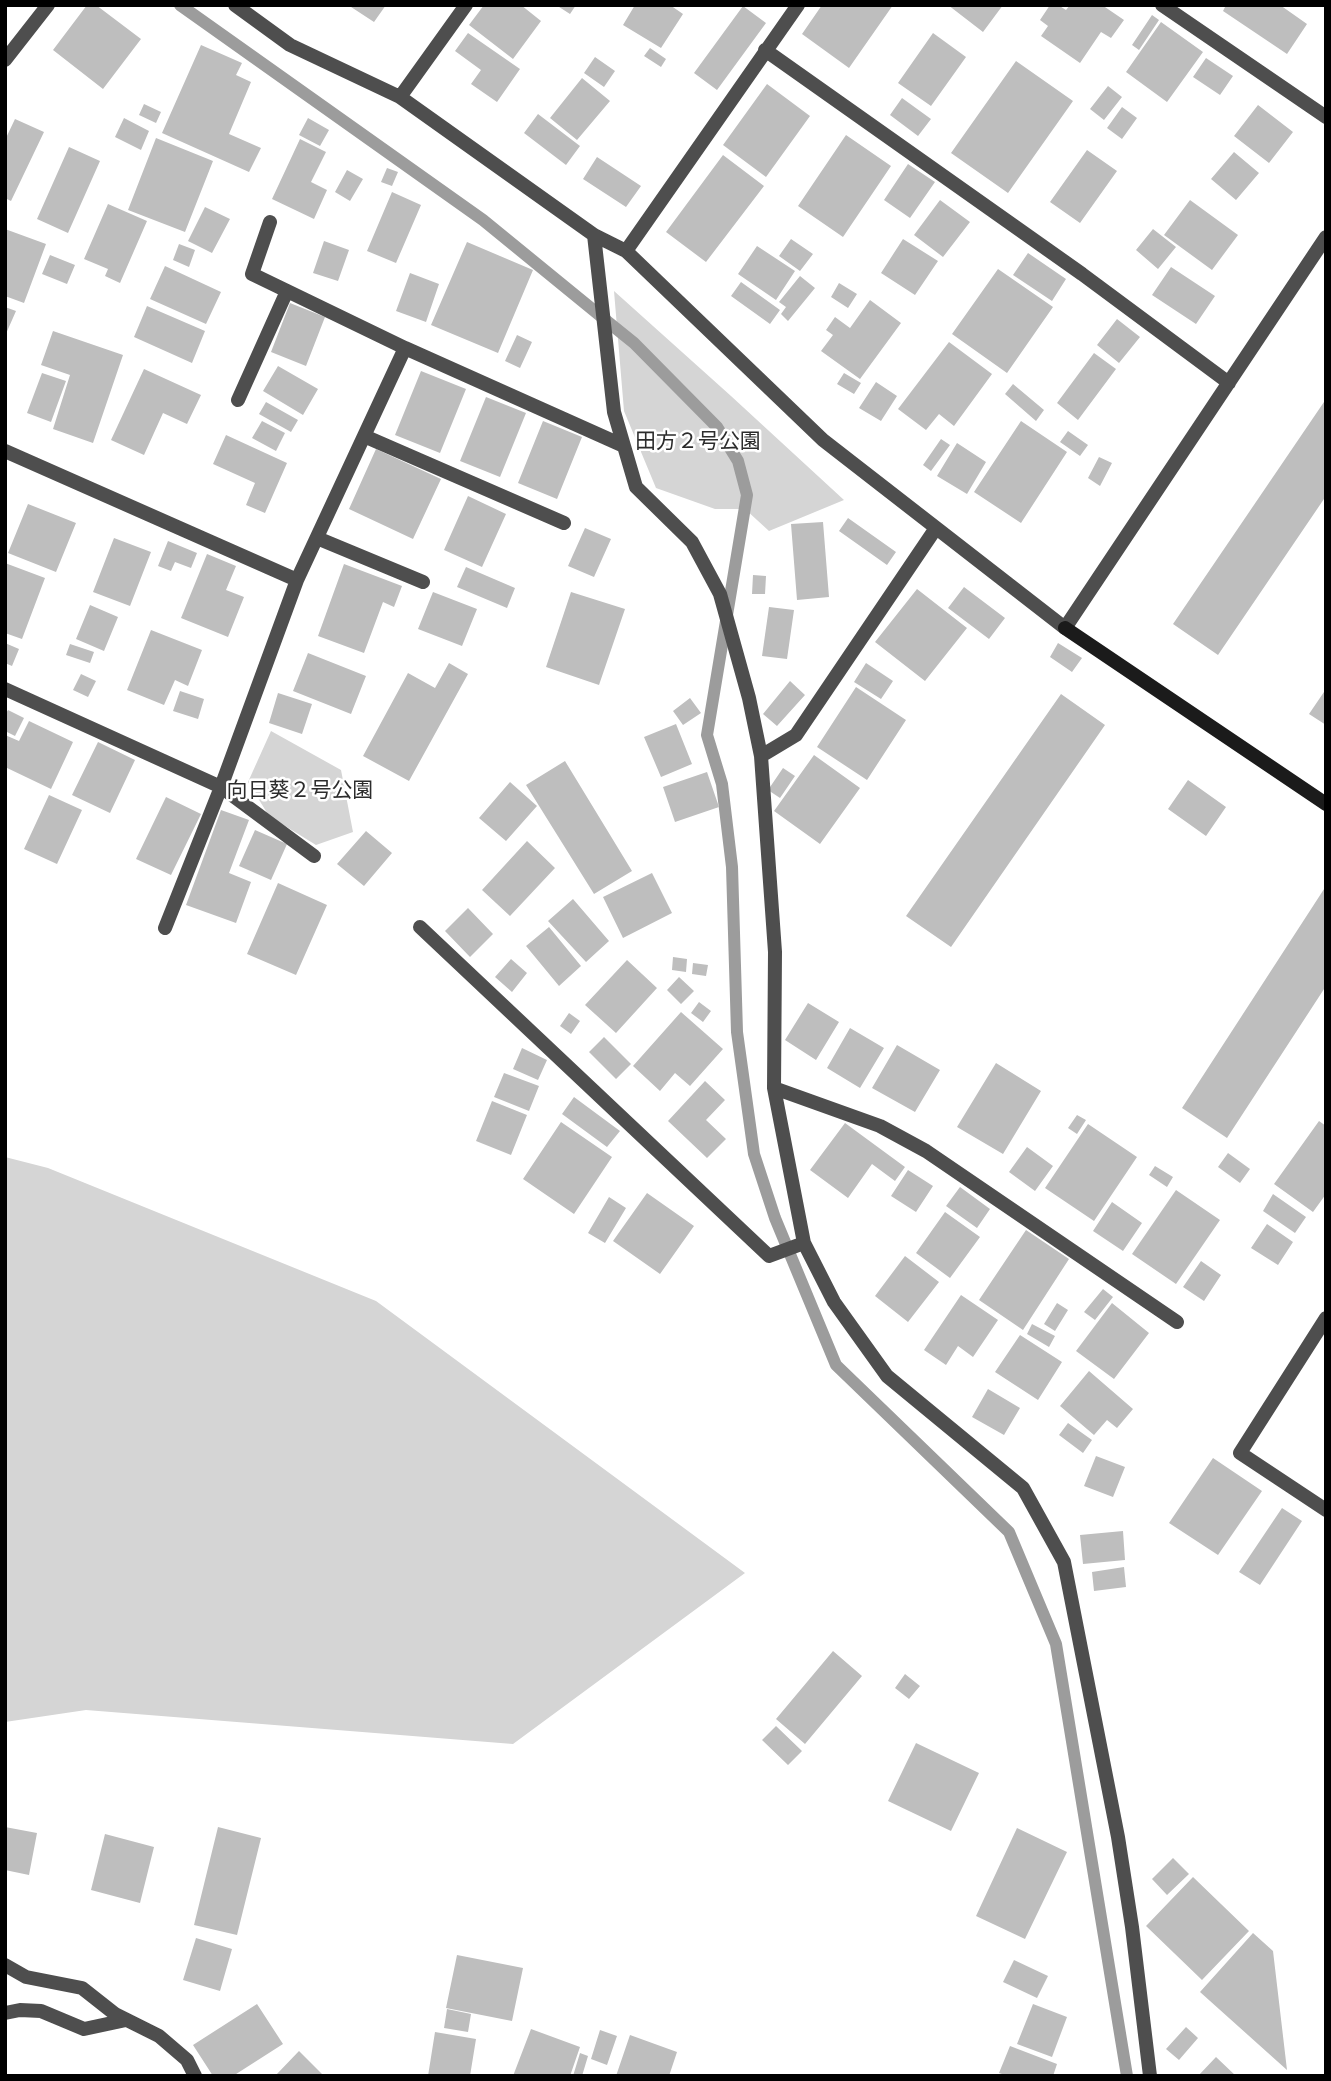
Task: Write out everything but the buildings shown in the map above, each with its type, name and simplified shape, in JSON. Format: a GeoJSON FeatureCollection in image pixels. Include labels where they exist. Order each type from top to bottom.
{"type":"FeatureCollection","features":[{"type":"Feature","properties":{"kind":"street"},"geometry":{"type":"LineString","coordinates":[[5,60],[48,5]]}},
{"type":"Feature","properties":{"kind":"street"},"geometry":{"type":"LineString","coordinates":[[235,5],[290,45],[400,97],[594,235],[626,251],[823,440],[1065,628],[1326,804]]}},
{"type":"Feature","properties":{"kind":"street"},"geometry":{"type":"LineString","coordinates":[[400,97],[466,5]]}},
{"type":"Feature","properties":{"kind":"street"},"geometry":{"type":"LineString","coordinates":[[626,251],[798,5]]}},
{"type":"Feature","properties":{"kind":"street"},"geometry":{"type":"LineString","coordinates":[[1162,5],[1326,117]]}},
{"type":"Feature","properties":{"kind":"street"},"geometry":{"type":"LineString","coordinates":[[765,50],[1082,274],[1229,383]]}},
{"type":"Feature","properties":{"kind":"street"},"geometry":{"type":"LineString","coordinates":[[270,222],[252,274],[405,348],[624,446]]}},
{"type":"Feature","properties":{"kind":"street"},"geometry":{"type":"LineString","coordinates":[[594,235],[614,412],[636,487],[692,542],[720,594],[749,698],[761,756],[775,952],[774,1088],[804,1243],[834,1302],[887,1376],[1023,1489],[1064,1562],[1118,1837],[1150,2076]]}},
{"type":"Feature","properties":{"kind":"street"},"geometry":{"type":"LineString","coordinates":[[1065,628],[1326,237]]}},
{"type":"Feature","properties":{"kind":"street"},"geometry":{"type":"LineString","coordinates":[[238,400],[287,291]]}},
{"type":"Feature","properties":{"kind":"street"},"geometry":{"type":"LineString","coordinates":[[165,928],[298,580],[405,348]]}},
{"type":"Feature","properties":{"kind":"street"},"geometry":{"type":"LineString","coordinates":[[364,436],[564,523]]}},
{"type":"Feature","properties":{"kind":"street"},"geometry":{"type":"LineString","coordinates":[[5,452],[298,580]]}},
{"type":"Feature","properties":{"kind":"street"},"geometry":{"type":"LineString","coordinates":[[761,756],[796,735],[936,528]]}},
{"type":"Feature","properties":{"kind":"street"},"geometry":{"type":"LineString","coordinates":[[317,538],[423,582]]}},
{"type":"Feature","properties":{"kind":"street"},"geometry":{"type":"LineString","coordinates":[[5,689],[221,787],[314,856]]}},
{"type":"Feature","properties":{"kind":"street"},"geometry":{"type":"LineString","coordinates":[[420,927],[769,1256],[804,1243]]}},
{"type":"Feature","properties":{"kind":"street"},"geometry":{"type":"LineString","coordinates":[[774,1088],[880,1126],[926,1151],[1177,1322]]}},
{"type":"Feature","properties":{"kind":"street"},"geometry":{"type":"LineString","coordinates":[[1326,1318],[1240,1453],[1326,1510]]}},
{"type":"Feature","properties":{"kind":"street"},"geometry":{"type":"LineString","coordinates":[[5,1965],[26,1977],[82,1989],[115,2014],[159,2036],[187,2060],[195,2076]]}},
{"type":"Feature","properties":{"kind":"street"},"geometry":{"type":"LineString","coordinates":[[5,2012],[41,2011],[85,2029],[126,2020]]}},
{"type":"Feature","properties":{"kind":"green space","name":"田方２号公園"},"geometry":{"type":"Polygon","coordinates":[[[614,291],[844,500],[769,531],[745,509],[715,509],[656,488],[624,411],[614,291]]]}},
{"type":"Feature","properties":{"kind":"green space","name":"向日葵２号公園"},"geometry":{"type":"Polygon","coordinates":[[[271,731],[341,770],[353,832],[316,845],[269,816],[248,782],[271,731]]]}},
{"type":"Feature","properties":{"kind":"green space"},"geometry":{"type":"Polygon","coordinates":[[[5,1157],[48,1168],[376,1301],[745,1573],[513,1744],[86,1710],[5,1722],[5,1157]]]}},
{"type":"Feature","properties":{"kind":"waterway"},"geometry":{"type":"LineString","coordinates":[[180,5],[483,220],[634,343],[717,427],[738,461],[747,495],[707,735],[722,784],[732,867],[737,1032],[754,1154],[775,1218],[836,1365],[1009,1532],[1056,1644],[1127,2076]]}}]}
